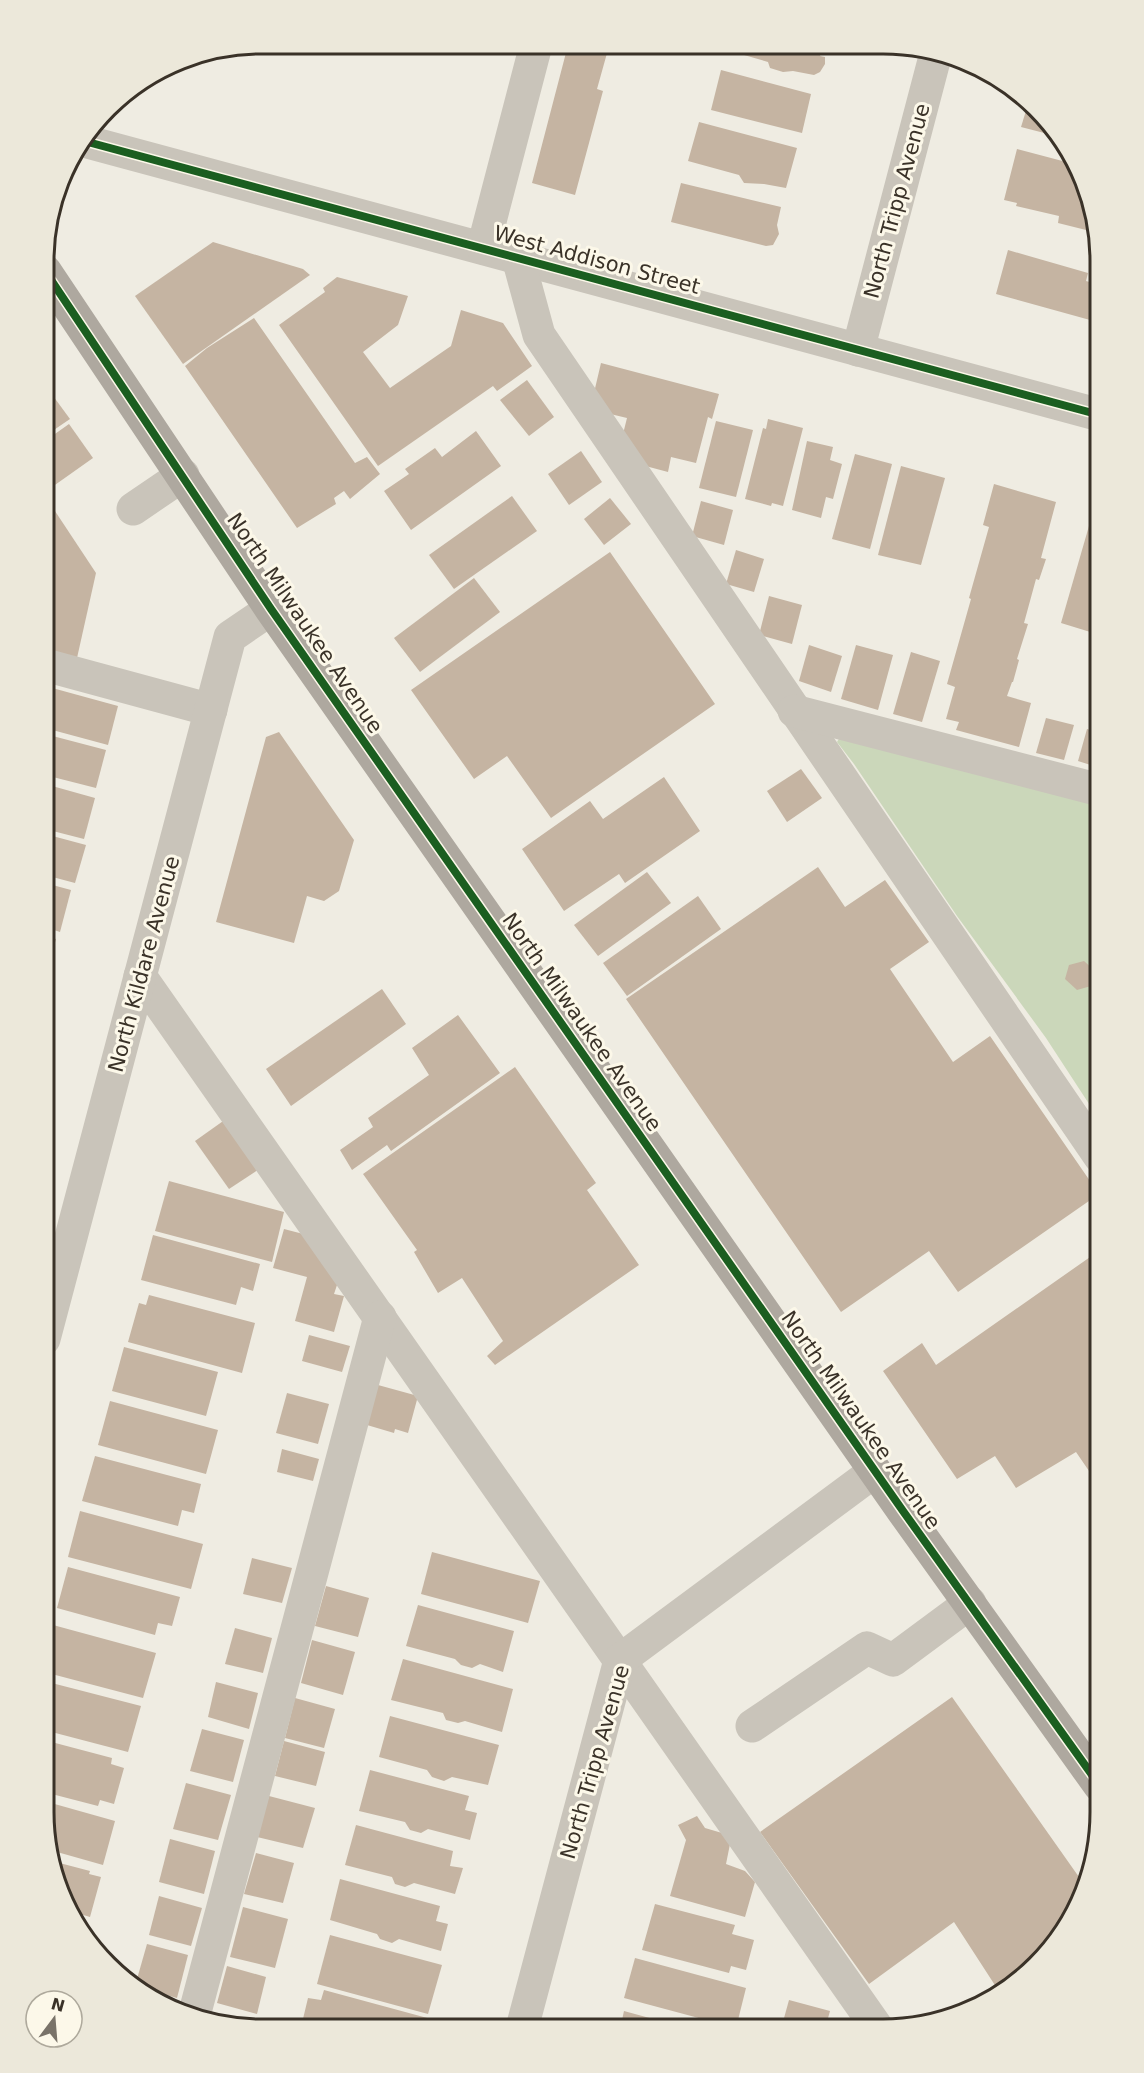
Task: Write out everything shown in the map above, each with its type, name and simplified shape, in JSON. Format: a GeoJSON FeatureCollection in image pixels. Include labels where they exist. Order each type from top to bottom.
{"type":"FeatureCollection","features":[{"type":"Feature","properties":{"kind":"main road","name":"North Milwaukee Avenue"},"geometry":{"type":"LineString","coordinates":[[54,284],[271,609],[875,1471],[1090,1772]]}},
{"type":"Feature","properties":{"kind":"street"},"geometry":{"type":"LineString","coordinates":[[483,248],[534,54]]}},
{"type":"Feature","properties":{"kind":"street","name":"North Tripp Avenue"},"geometry":{"type":"LineString","coordinates":[[858,350],[934,61]]}},
{"type":"Feature","properties":{"kind":"street","name":"West Addison Street"},"geometry":{"type":"LineString","coordinates":[[91,143],[1090,412]]}},
{"type":"Feature","properties":{"kind":"street"},"geometry":{"type":"LineString","coordinates":[[518,258],[539,335],[1090,1141]]}},
{"type":"Feature","properties":{"kind":"street"},"geometry":{"type":"LineString","coordinates":[[133,509],[183,476]]}},
{"type":"Feature","properties":{"kind":"street","name":"North Kildare Avenue"},"geometry":{"type":"LineString","coordinates":[[54,1301],[230,637],[271,609]]}},
{"type":"Feature","properties":{"kind":"street"},"geometry":{"type":"LineString","coordinates":[[54,667],[211,710]]}},
{"type":"Feature","properties":{"kind":"street"},"geometry":{"type":"LineString","coordinates":[[794,711],[1090,787]]}},
{"type":"Feature","properties":{"kind":"street"},"geometry":{"type":"LineString","coordinates":[[140,976],[620,1660],[853,2014]]}},
{"type":"Feature","properties":{"kind":"street"},"geometry":{"type":"LineString","coordinates":[[196,2008],[380,1317]]}},
{"type":"Feature","properties":{"kind":"street","name":"North Tripp Avenue"},"geometry":{"type":"LineString","coordinates":[[524,2019],[620,1660],[875,1471]]}},
{"type":"Feature","properties":{"kind":"street"},"geometry":{"type":"LineString","coordinates":[[752,1726],[867,1648],[893,1660],[970,1604]]}},
{"type":"Feature","properties":{"kind":"green space"},"geometry":{"type":"Polygon","coordinates":[[[842,734],[1090,799],[1090,1105],[1046,1038],[957,916],[837,742],[842,734]]]}},
{"type":"Feature","properties":{"kind":"building"},"geometry":{"type":"Polygon","coordinates":[[[566,54],[607,54],[597,89],[603,91],[575,195],[532,183],[566,54]]]}},
{"type":"Feature","properties":{"kind":"building"},"geometry":{"type":"Polygon","coordinates":[[[740,54],[821,54],[820,56],[825,57],[825,64],[820,72],[814,75],[793,71],[783,72],[770,68],[768,62],[740,54]]]}},
{"type":"Feature","properties":{"kind":"building"},"geometry":{"type":"Polygon","coordinates":[[[721,70],[811,94],[802,133],[711,110],[721,70]]]}},
{"type":"Feature","properties":{"kind":"building"},"geometry":{"type":"Polygon","coordinates":[[[1026,112],[1045,133],[1021,127],[1026,112]]]}},
{"type":"Feature","properties":{"kind":"building"},"geometry":{"type":"Polygon","coordinates":[[[699,122],[797,148],[786,188],[744,183],[739,175],[688,161],[699,122]]]}},
{"type":"Feature","properties":{"kind":"building"},"geometry":{"type":"Polygon","coordinates":[[[1017,149],[1064,161],[1079,195],[1087,230],[1058,223],[1059,216],[1016,206],[1017,203],[1004,200],[1017,149]]]}},
{"type":"Feature","properties":{"kind":"building"},"geometry":{"type":"Polygon","coordinates":[[[681,183],[781,207],[777,225],[779,234],[773,245],[766,246],[671,222],[681,183]]]}},
{"type":"Feature","properties":{"kind":"building"},"geometry":{"type":"Polygon","coordinates":[[[213,242],[303,269],[310,275],[183,364],[135,296],[213,242]]]}},
{"type":"Feature","properties":{"kind":"building"},"geometry":{"type":"Polygon","coordinates":[[[1008,250],[1088,273],[1086,281],[1090,282],[1090,320],[996,294],[1008,250]]]}},
{"type":"Feature","properties":{"kind":"building"},"geometry":{"type":"Polygon","coordinates":[[[337,277],[408,296],[398,325],[363,352],[390,388],[451,346],[461,310],[503,323],[532,366],[497,391],[493,386],[378,466],[279,325],[325,292],[323,288],[337,277]]]}},
{"type":"Feature","properties":{"kind":"building"},"geometry":{"type":"Polygon","coordinates":[[[254,318],[355,463],[367,457],[380,474],[350,499],[344,491],[334,498],[336,504],[297,528],[185,366],[207,348],[254,318]]]}},
{"type":"Feature","properties":{"kind":"building"},"geometry":{"type":"Polygon","coordinates":[[[601,363],[719,394],[712,419],[708,417],[696,463],[671,457],[668,472],[638,464],[621,442],[627,418],[602,412],[593,397],[601,363]]]}},
{"type":"Feature","properties":{"kind":"building"},"geometry":{"type":"Polygon","coordinates":[[[527,380],[554,417],[529,436],[500,400],[527,380]]]}},
{"type":"Feature","properties":{"kind":"building"},"geometry":{"type":"Polygon","coordinates":[[[54,397],[70,419],[54,430],[54,397]]]}},
{"type":"Feature","properties":{"kind":"building"},"geometry":{"type":"Polygon","coordinates":[[[768,419],[803,428],[783,506],[772,503],[771,506],[745,499],[763,428],[766,429],[768,419]]]}},
{"type":"Feature","properties":{"kind":"building"},"geometry":{"type":"Polygon","coordinates":[[[716,421],[753,430],[736,497],[699,488],[716,421]]]}},
{"type":"Feature","properties":{"kind":"building"},"geometry":{"type":"Polygon","coordinates":[[[69,424],[93,458],[54,486],[54,435],[69,424]]]}},
{"type":"Feature","properties":{"kind":"building"},"geometry":{"type":"Polygon","coordinates":[[[476,431],[501,466],[411,530],[384,491],[409,474],[405,469],[435,448],[442,457],[476,431]]]}},
{"type":"Feature","properties":{"kind":"building"},"geometry":{"type":"Polygon","coordinates":[[[807,441],[833,447],[830,460],[842,464],[833,499],[826,497],[821,518],[792,510],[807,441]]]}},
{"type":"Feature","properties":{"kind":"building"},"geometry":{"type":"Polygon","coordinates":[[[581,451],[602,482],[569,505],[548,474],[581,451]]]}},
{"type":"Feature","properties":{"kind":"building"},"geometry":{"type":"Polygon","coordinates":[[[855,454],[892,464],[870,549],[832,539],[855,454]]]}},
{"type":"Feature","properties":{"kind":"building"},"geometry":{"type":"Polygon","coordinates":[[[901,466],[945,478],[921,565],[878,555],[901,466]]]}},
{"type":"Feature","properties":{"kind":"building"},"geometry":{"type":"Polygon","coordinates":[[[994,484],[1056,502],[1041,558],[1046,559],[1039,580],[1036,579],[1024,623],[1028,624],[1017,659],[1019,660],[1013,682],[1007,696],[1031,703],[1019,747],[956,730],[959,722],[946,719],[955,687],[947,684],[989,527],[983,525],[994,484]]]}},
{"type":"Feature","properties":{"kind":"building"},"geometry":{"type":"Polygon","coordinates":[[[512,496],[537,531],[454,589],[429,555],[512,496]]]}},
{"type":"Feature","properties":{"kind":"building"},"geometry":{"type":"Polygon","coordinates":[[[610,498],[631,524],[604,545],[584,519],[610,498]]]}},
{"type":"Feature","properties":{"kind":"building"},"geometry":{"type":"Polygon","coordinates":[[[701,501],[733,510],[724,545],[692,536],[701,501]]]}},
{"type":"Feature","properties":{"kind":"building"},"geometry":{"type":"Polygon","coordinates":[[[54,510],[96,573],[77,658],[54,652],[54,510]]]}},
{"type":"Feature","properties":{"kind":"building"},"geometry":{"type":"Polygon","coordinates":[[[1090,522],[1090,632],[1061,623],[1090,522]]]}},
{"type":"Feature","properties":{"kind":"building"},"geometry":{"type":"Polygon","coordinates":[[[736,550],[764,559],[754,592],[726,584],[736,550]]]}},
{"type":"Feature","properties":{"kind":"building"},"geometry":{"type":"Polygon","coordinates":[[[610,552],[715,704],[551,818],[507,756],[474,779],[411,690],[610,552]]]}},
{"type":"Feature","properties":{"kind":"building"},"geometry":{"type":"Polygon","coordinates":[[[474,578],[500,612],[420,672],[394,638],[474,578]]]}},
{"type":"Feature","properties":{"kind":"building"},"geometry":{"type":"Polygon","coordinates":[[[769,596],[802,605],[792,644],[759,635],[769,596]]]}},
{"type":"Feature","properties":{"kind":"building"},"geometry":{"type":"Polygon","coordinates":[[[809,645],[842,656],[831,692],[799,681],[809,645]]]}},
{"type":"Feature","properties":{"kind":"building"},"geometry":{"type":"Polygon","coordinates":[[[856,645],[893,655],[878,710],[841,699],[856,645]]]}},
{"type":"Feature","properties":{"kind":"building"},"geometry":{"type":"Polygon","coordinates":[[[911,652],[940,661],[922,722],[893,714],[911,652]]]}},
{"type":"Feature","properties":{"kind":"building"},"geometry":{"type":"Polygon","coordinates":[[[54,688],[118,706],[108,745],[54,730],[54,688]]]}},
{"type":"Feature","properties":{"kind":"building"},"geometry":{"type":"Polygon","coordinates":[[[1046,718],[1074,725],[1064,760],[1036,753],[1046,718]]]}},
{"type":"Feature","properties":{"kind":"building"},"geometry":{"type":"Polygon","coordinates":[[[1087,729],[1090,730],[1090,765],[1078,761],[1087,729]]]}},
{"type":"Feature","properties":{"kind":"building"},"geometry":{"type":"Polygon","coordinates":[[[279,732],[354,840],[339,891],[324,901],[307,896],[294,943],[216,922],[266,737],[279,732]]]}},
{"type":"Feature","properties":{"kind":"building"},"geometry":{"type":"Polygon","coordinates":[[[54,736],[106,750],[96,788],[54,777],[54,736]]]}},
{"type":"Feature","properties":{"kind":"building"},"geometry":{"type":"Polygon","coordinates":[[[801,769],[822,798],[787,822],[767,791],[801,769]]]}},
{"type":"Feature","properties":{"kind":"building"},"geometry":{"type":"Polygon","coordinates":[[[664,777],[700,831],[625,883],[619,874],[564,911],[522,849],[590,801],[603,819],[664,777]]]}},
{"type":"Feature","properties":{"kind":"building"},"geometry":{"type":"Polygon","coordinates":[[[54,787],[95,798],[84,839],[54,831],[54,787]]]}},
{"type":"Feature","properties":{"kind":"building"},"geometry":{"type":"Polygon","coordinates":[[[54,836],[86,845],[75,883],[54,877],[54,836]]]}},
{"type":"Feature","properties":{"kind":"building"},"geometry":{"type":"Polygon","coordinates":[[[818,867],[845,907],[885,880],[929,942],[890,969],[953,1062],[990,1036],[1090,1181],[1090,1200],[958,1292],[929,1251],[841,1312],[626,999],[818,867]]]}},
{"type":"Feature","properties":{"kind":"building"},"geometry":{"type":"Polygon","coordinates":[[[647,872],[671,903],[598,956],[574,925],[647,872]]]}},
{"type":"Feature","properties":{"kind":"building"},"geometry":{"type":"Polygon","coordinates":[[[54,885],[71,890],[60,932],[54,930],[54,885]]]}},
{"type":"Feature","properties":{"kind":"building"},"geometry":{"type":"Polygon","coordinates":[[[698,896],[721,929],[627,996],[603,963],[698,896]]]}},
{"type":"Feature","properties":{"kind":"building"},"geometry":{"type":"Polygon","coordinates":[[[1084,961],[1090,966],[1090,986],[1077,990],[1065,979],[1069,965],[1084,961]]]}},
{"type":"Feature","properties":{"kind":"building"},"geometry":{"type":"Polygon","coordinates":[[[382,989],[406,1024],[291,1106],[266,1069],[382,989]]]}},
{"type":"Feature","properties":{"kind":"building"},"geometry":{"type":"Polygon","coordinates":[[[458,1015],[500,1073],[391,1151],[387,1145],[352,1170],[340,1150],[373,1127],[368,1118],[429,1075],[412,1048],[458,1015]]]}},
{"type":"Feature","properties":{"kind":"building"},"geometry":{"type":"Polygon","coordinates":[[[515,1067],[596,1183],[587,1190],[639,1265],[495,1365],[487,1356],[503,1341],[462,1278],[438,1293],[414,1252],[417,1250],[363,1174],[515,1067]]]}},
{"type":"Feature","properties":{"kind":"building"},"geometry":{"type":"Polygon","coordinates":[[[226,1119],[261,1168],[229,1189],[195,1141],[226,1119]]]}},
{"type":"Feature","properties":{"kind":"building"},"geometry":{"type":"Polygon","coordinates":[[[169,1181],[284,1212],[272,1262],[155,1231],[169,1181]]]}},
{"type":"Feature","properties":{"kind":"building"},"geometry":{"type":"Polygon","coordinates":[[[284,1229],[307,1235],[338,1282],[334,1294],[344,1296],[334,1332],[295,1321],[307,1277],[273,1268],[284,1229]]]}},
{"type":"Feature","properties":{"kind":"building"},"geometry":{"type":"Polygon","coordinates":[[[153,1235],[260,1264],[253,1291],[241,1287],[236,1305],[141,1280],[153,1235]]]}},
{"type":"Feature","properties":{"kind":"building"},"geometry":{"type":"Polygon","coordinates":[[[1090,1257],[1090,1472],[1076,1452],[1016,1488],[995,1456],[957,1479],[883,1371],[922,1343],[936,1365],[1090,1257]]]}},
{"type":"Feature","properties":{"kind":"building"},"geometry":{"type":"Polygon","coordinates":[[[149,1295],[255,1323],[242,1373],[128,1342],[139,1303],[146,1305],[149,1295]]]}},
{"type":"Feature","properties":{"kind":"building"},"geometry":{"type":"Polygon","coordinates":[[[309,1335],[350,1346],[342,1372],[302,1361],[309,1335]]]}},
{"type":"Feature","properties":{"kind":"building"},"geometry":{"type":"Polygon","coordinates":[[[124,1347],[218,1372],[206,1416],[112,1391],[124,1347]]]}},
{"type":"Feature","properties":{"kind":"building"},"geometry":{"type":"Polygon","coordinates":[[[378,1385],[418,1396],[408,1433],[395,1429],[394,1433],[367,1425],[378,1385]]]}},
{"type":"Feature","properties":{"kind":"building"},"geometry":{"type":"Polygon","coordinates":[[[287,1393],[329,1404],[318,1444],[276,1433],[287,1393]]]}},
{"type":"Feature","properties":{"kind":"building"},"geometry":{"type":"Polygon","coordinates":[[[110,1401],[218,1430],[206,1474],[98,1445],[110,1401]]]}},
{"type":"Feature","properties":{"kind":"building"},"geometry":{"type":"Polygon","coordinates":[[[282,1449],[319,1459],[313,1481],[277,1472],[282,1449]]]}},
{"type":"Feature","properties":{"kind":"building"},"geometry":{"type":"Polygon","coordinates":[[[95,1456],[201,1484],[194,1513],[182,1510],[178,1526],[82,1501],[95,1456]]]}},
{"type":"Feature","properties":{"kind":"building"},"geometry":{"type":"Polygon","coordinates":[[[80,1511],[203,1544],[191,1589],[68,1557],[80,1511]]]}},
{"type":"Feature","properties":{"kind":"building"},"geometry":{"type":"Polygon","coordinates":[[[432,1552],[540,1581],[528,1623],[421,1594],[432,1552]]]}},
{"type":"Feature","properties":{"kind":"building"},"geometry":{"type":"Polygon","coordinates":[[[252,1558],[292,1568],[282,1603],[243,1594],[252,1558]]]}},
{"type":"Feature","properties":{"kind":"building"},"geometry":{"type":"Polygon","coordinates":[[[68,1567],[180,1597],[172,1626],[158,1623],[155,1635],[57,1608],[68,1567]]]}},
{"type":"Feature","properties":{"kind":"building"},"geometry":{"type":"Polygon","coordinates":[[[326,1586],[369,1598],[358,1637],[315,1626],[326,1586]]]}},
{"type":"Feature","properties":{"kind":"building"},"geometry":{"type":"Polygon","coordinates":[[[418,1605],[514,1631],[503,1672],[480,1664],[472,1668],[461,1665],[455,1659],[406,1646],[418,1605]]]}},
{"type":"Feature","properties":{"kind":"building"},"geometry":{"type":"Polygon","coordinates":[[[54,1625],[156,1653],[143,1698],[54,1675],[54,1625]]]}},
{"type":"Feature","properties":{"kind":"building"},"geometry":{"type":"Polygon","coordinates":[[[235,1628],[272,1638],[263,1673],[225,1664],[235,1628]]]}},
{"type":"Feature","properties":{"kind":"building"},"geometry":{"type":"Polygon","coordinates":[[[312,1640],[355,1652],[343,1695],[301,1683],[312,1640]]]}},
{"type":"Feature","properties":{"kind":"building"},"geometry":{"type":"Polygon","coordinates":[[[403,1659],[513,1689],[502,1732],[465,1721],[458,1723],[446,1720],[443,1713],[391,1700],[403,1659]]]}},
{"type":"Feature","properties":{"kind":"building"},"geometry":{"type":"Polygon","coordinates":[[[216,1682],[258,1693],[249,1729],[208,1717],[216,1682]]]}},
{"type":"Feature","properties":{"kind":"building"},"geometry":{"type":"Polygon","coordinates":[[[54,1684],[141,1706],[128,1752],[54,1733],[54,1684]]]}},
{"type":"Feature","properties":{"kind":"building"},"geometry":{"type":"Polygon","coordinates":[[[952,1697],[1079,1877],[1062,1915],[1047,1938],[1029,1958],[995,1986],[954,1922],[869,1984],[760,1832],[952,1697]]]}},
{"type":"Feature","properties":{"kind":"building"},"geometry":{"type":"Polygon","coordinates":[[[295,1698],[335,1709],[324,1748],[285,1738],[295,1698]]]}},
{"type":"Feature","properties":{"kind":"building"},"geometry":{"type":"Polygon","coordinates":[[[390,1716],[499,1745],[488,1785],[452,1777],[444,1781],[432,1777],[427,1770],[379,1757],[390,1716]]]}},
{"type":"Feature","properties":{"kind":"building"},"geometry":{"type":"Polygon","coordinates":[[[202,1729],[244,1740],[233,1782],[190,1771],[202,1729]]]}},
{"type":"Feature","properties":{"kind":"building"},"geometry":{"type":"Polygon","coordinates":[[[284,1741],[325,1752],[316,1786],[275,1776],[284,1741]]]}},
{"type":"Feature","properties":{"kind":"building"},"geometry":{"type":"Polygon","coordinates":[[[54,1743],[112,1758],[111,1764],[124,1768],[114,1804],[100,1800],[98,1806],[54,1795],[54,1743]]]}},
{"type":"Feature","properties":{"kind":"building"},"geometry":{"type":"Polygon","coordinates":[[[370,1770],[469,1796],[465,1810],[477,1813],[470,1840],[428,1829],[421,1833],[410,1830],[405,1822],[359,1811],[370,1770]]]}},
{"type":"Feature","properties":{"kind":"building"},"geometry":{"type":"Polygon","coordinates":[[[186,1783],[231,1795],[218,1840],[173,1829],[186,1783]]]}},
{"type":"Feature","properties":{"kind":"building"},"geometry":{"type":"Polygon","coordinates":[[[269,1796],[315,1808],[303,1848],[257,1837],[269,1796]]]}},
{"type":"Feature","properties":{"kind":"building"},"geometry":{"type":"Polygon","coordinates":[[[54,1804],[115,1821],[103,1865],[58,1852],[54,1804]]]}},
{"type":"Feature","properties":{"kind":"building"},"geometry":{"type":"Polygon","coordinates":[[[697,1816],[705,1828],[722,1833],[730,1844],[726,1864],[745,1871],[755,1882],[745,1917],[670,1896],[686,1840],[678,1825],[697,1816]]]}},
{"type":"Feature","properties":{"kind":"building"},"geometry":{"type":"Polygon","coordinates":[[[356,1825],[453,1851],[450,1866],[463,1868],[455,1894],[414,1883],[405,1887],[395,1884],[392,1877],[345,1865],[356,1825]]]}},
{"type":"Feature","properties":{"kind":"building"},"geometry":{"type":"Polygon","coordinates":[[[170,1839],[215,1851],[204,1894],[159,1882],[170,1839]]]}},
{"type":"Feature","properties":{"kind":"building"},"geometry":{"type":"Polygon","coordinates":[[[256,1853],[294,1863],[283,1903],[244,1894],[256,1853]]]}},
{"type":"Feature","properties":{"kind":"building"},"geometry":{"type":"Polygon","coordinates":[[[61,1863],[90,1871],[89,1874],[101,1877],[90,1917],[82,1915],[75,1903],[61,1863]]]}},
{"type":"Feature","properties":{"kind":"building"},"geometry":{"type":"Polygon","coordinates":[[[340,1879],[440,1906],[436,1921],[448,1924],[441,1951],[399,1939],[392,1943],[380,1939],[377,1934],[330,1920],[340,1879]]]}},
{"type":"Feature","properties":{"kind":"building"},"geometry":{"type":"Polygon","coordinates":[[[159,1896],[202,1908],[191,1946],[149,1935],[159,1896]]]}},
{"type":"Feature","properties":{"kind":"building"},"geometry":{"type":"Polygon","coordinates":[[[655,1904],[735,1925],[732,1934],[754,1940],[746,1970],[731,1966],[729,1973],[642,1950],[655,1904]]]}},
{"type":"Feature","properties":{"kind":"building"},"geometry":{"type":"Polygon","coordinates":[[[243,1907],[288,1919],[275,1968],[230,1957],[243,1907]]]}},
{"type":"Feature","properties":{"kind":"building"},"geometry":{"type":"Polygon","coordinates":[[[330,1935],[442,1965],[428,2014],[317,1984],[330,1935]]]}},
{"type":"Feature","properties":{"kind":"building"},"geometry":{"type":"Polygon","coordinates":[[[147,1944],[188,1955],[177,1998],[158,1991],[137,1978],[147,1944]]]}},
{"type":"Feature","properties":{"kind":"building"},"geometry":{"type":"Polygon","coordinates":[[[635,1958],[746,1988],[738,2019],[702,2019],[624,1998],[635,1958]]]}},
{"type":"Feature","properties":{"kind":"building"},"geometry":{"type":"Polygon","coordinates":[[[227,1966],[266,1977],[257,2014],[217,2003],[227,1966]]]}},
{"type":"Feature","properties":{"kind":"building"},"geometry":{"type":"Polygon","coordinates":[[[324,1990],[431,2019],[303,2019],[308,1998],[321,2000],[324,1990]]]}},
{"type":"Feature","properties":{"kind":"building"},"geometry":{"type":"Polygon","coordinates":[[[789,2000],[830,2011],[828,2019],[784,2019],[789,2000]]]}},
{"type":"Feature","properties":{"kind":"building"},"geometry":{"type":"Polygon","coordinates":[[[624,2011],[653,2019],[622,2019],[624,2011]]]}},
{"type":"Feature","properties":{"kind":"cycle path"},"geometry":{"type":"LineString","coordinates":[[91,143],[1090,412]]}},
{"type":"Feature","properties":{"kind":"cycle path"},"geometry":{"type":"LineString","coordinates":[[54,284],[271,609],[903,1511],[1090,1772]]}}]}
